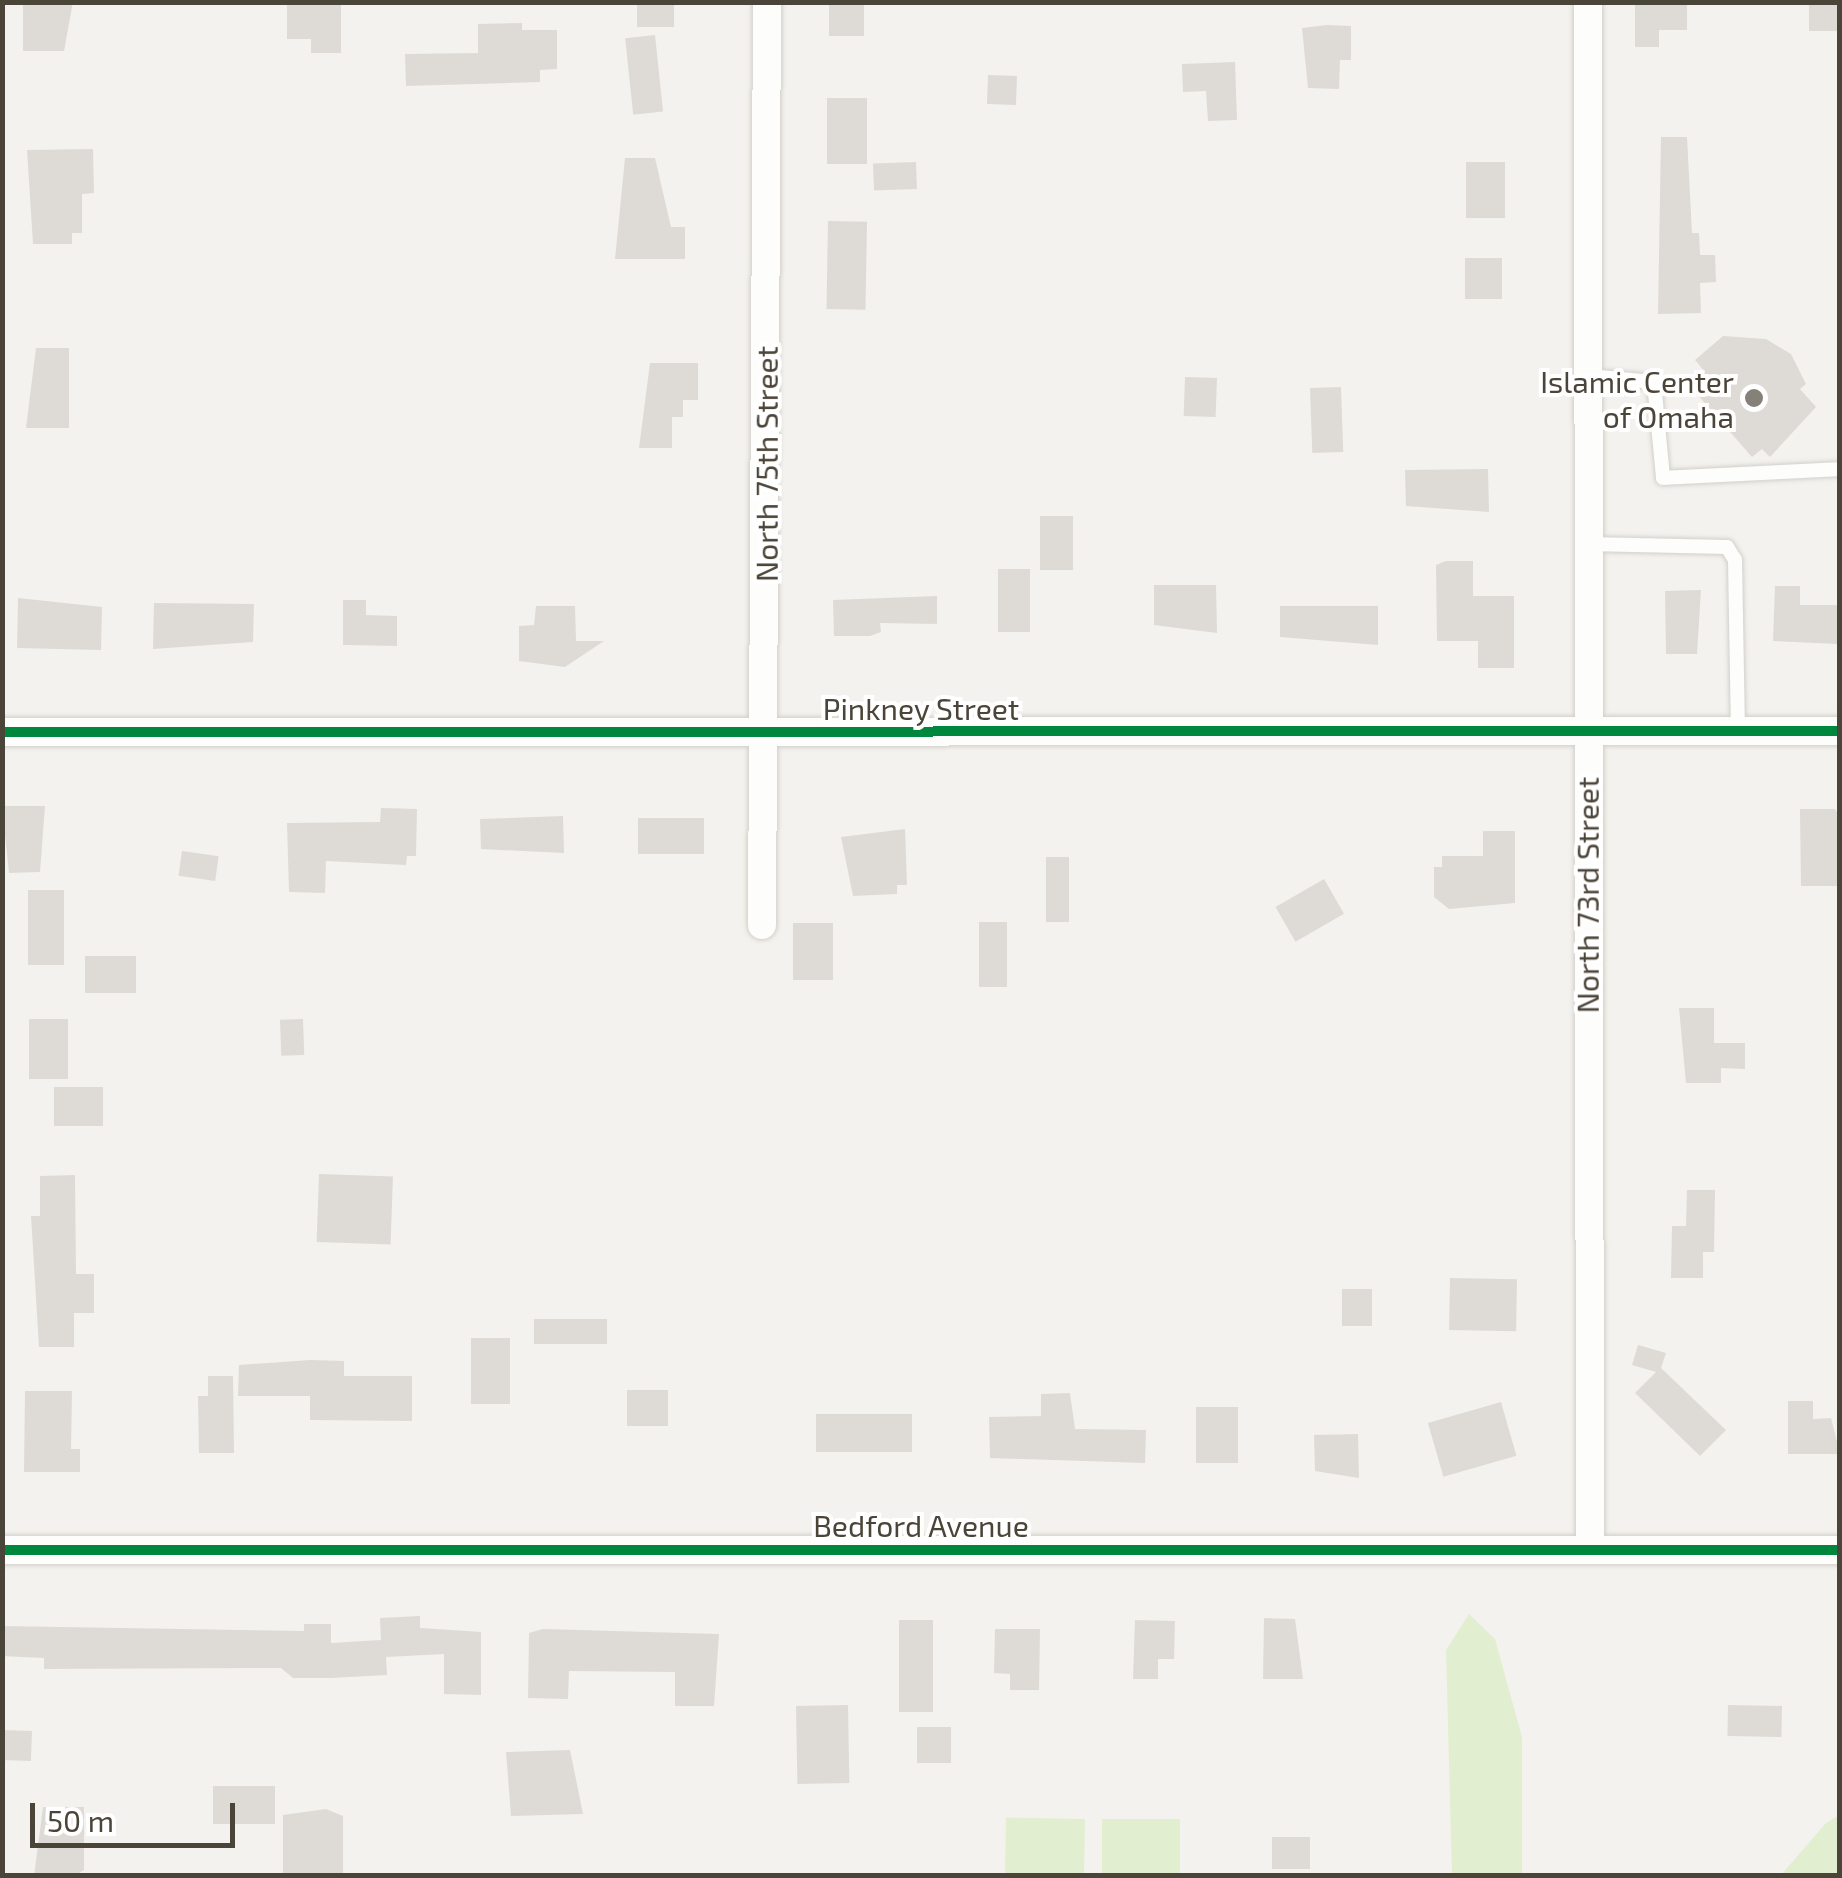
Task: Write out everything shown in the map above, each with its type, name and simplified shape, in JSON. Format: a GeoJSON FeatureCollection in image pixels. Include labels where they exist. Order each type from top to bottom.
{"type":"FeatureCollection","features":[{"type":"Feature","properties":{"kind":"street","name":"North 75th Street"},"geometry":{"type":"LineString","coordinates":[[762,925],[767,2]]}},
{"type":"Feature","properties":{"kind":"street","name":"North 73rd Street"},"geometry":{"type":"LineString","coordinates":[[1588,2],[1590,1548]]}},
{"type":"Feature","properties":{"kind":"street","name":"Pinkney Street"},"geometry":{"type":"LineString","coordinates":[[2,732],[1840,731]]}},
{"type":"Feature","properties":{"kind":"street","name":"Bedford Avenue"},"geometry":{"type":"LineString","coordinates":[[2,1550],[1840,1550]]}},
{"type":"Feature","properties":{"kind":"lane"},"geometry":{"type":"LineString","coordinates":[[1587,376],[1654,382],[1663,478],[1840,469]]}},
{"type":"Feature","properties":{"kind":"lane"},"geometry":{"type":"LineString","coordinates":[[1587,544],[1727,547],[1735,560],[1738,731]]}},
{"type":"Feature","properties":{"kind":"green space"},"geometry":{"type":"Polygon","coordinates":[[[1469,1614],[1495,1639],[1522,1737],[1522,1875],[1452,1875],[1446,1650],[1469,1614]]]}},
{"type":"Feature","properties":{"kind":"green space"},"geometry":{"type":"Polygon","coordinates":[[[1839,1815],[1839,1875],[1781,1875],[1826,1823],[1839,1815]]]}},
{"type":"Feature","properties":{"kind":"green space"},"geometry":{"type":"Polygon","coordinates":[[[1006,1818],[1085,1819],[1084,1875],[1005,1874],[1006,1818]]]}},
{"type":"Feature","properties":{"kind":"green space"},"geometry":{"type":"Polygon","coordinates":[[[1102,1819],[1180,1819],[1180,1875],[1102,1875],[1102,1819]]]}},
{"type":"Feature","properties":{"kind":"building"},"geometry":{"type":"Polygon","coordinates":[[[23,2],[73,2],[64,51],[23,51],[23,2]]]}},
{"type":"Feature","properties":{"kind":"building"},"geometry":{"type":"Polygon","coordinates":[[[287,2],[341,2],[341,53],[311,53],[311,39],[287,39],[287,2]]]}},
{"type":"Feature","properties":{"kind":"building"},"geometry":{"type":"Polygon","coordinates":[[[637,2],[674,2],[674,27],[637,27],[637,2]]]}},
{"type":"Feature","properties":{"kind":"building"},"geometry":{"type":"Polygon","coordinates":[[[829,2],[864,2],[864,36],[829,36],[829,2]]]}},
{"type":"Feature","properties":{"kind":"building"},"geometry":{"type":"Polygon","coordinates":[[[1635,2],[1687,2],[1687,30],[1659,30],[1659,47],[1635,47],[1635,2]]]}},
{"type":"Feature","properties":{"kind":"building"},"geometry":{"type":"Polygon","coordinates":[[[1809,2],[1840,2],[1840,31],[1809,31],[1809,2]]]}},
{"type":"Feature","properties":{"kind":"building"},"geometry":{"type":"Polygon","coordinates":[[[522,23],[522,30],[557,30],[557,69],[540,70],[540,82],[406,86],[405,54],[478,53],[478,24],[522,23]]]}},
{"type":"Feature","properties":{"kind":"building"},"geometry":{"type":"Polygon","coordinates":[[[1351,26],[1351,60],[1340,60],[1339,89],[1308,88],[1302,28],[1351,26]]]}},
{"type":"Feature","properties":{"kind":"building"},"geometry":{"type":"Polygon","coordinates":[[[655,35],[663,112],[633,115],[625,38],[655,35]]]}},
{"type":"Feature","properties":{"kind":"building"},"geometry":{"type":"Polygon","coordinates":[[[1235,62],[1237,120],[1208,121],[1206,91],[1183,92],[1182,64],[1235,62]]]}},
{"type":"Feature","properties":{"kind":"building"},"geometry":{"type":"Polygon","coordinates":[[[988,75],[1017,76],[1016,105],[987,104],[988,75]]]}},
{"type":"Feature","properties":{"kind":"building"},"geometry":{"type":"Polygon","coordinates":[[[827,98],[867,98],[867,164],[827,164],[827,98]]]}},
{"type":"Feature","properties":{"kind":"building"},"geometry":{"type":"Polygon","coordinates":[[[1661,137],[1687,137],[1692,233],[1699,233],[1700,255],[1715,255],[1716,282],[1700,283],[1701,313],[1658,314],[1661,137]]]}},
{"type":"Feature","properties":{"kind":"building"},"geometry":{"type":"Polygon","coordinates":[[[93,149],[94,193],[82,194],[82,233],[72,233],[72,244],[33,244],[27,150],[93,149]]]}},
{"type":"Feature","properties":{"kind":"building"},"geometry":{"type":"Polygon","coordinates":[[[625,158],[655,158],[671,227],[685,227],[685,259],[615,259],[625,158]]]}},
{"type":"Feature","properties":{"kind":"building"},"geometry":{"type":"Polygon","coordinates":[[[916,162],[917,189],[874,190],[873,164],[916,162]]]}},
{"type":"Feature","properties":{"kind":"building"},"geometry":{"type":"Polygon","coordinates":[[[1466,162],[1505,162],[1505,218],[1466,218],[1466,162]]]}},
{"type":"Feature","properties":{"kind":"building"},"geometry":{"type":"Polygon","coordinates":[[[828,221],[867,222],[865,310],[826,309],[828,221]]]}},
{"type":"Feature","properties":{"kind":"building"},"geometry":{"type":"Polygon","coordinates":[[[1465,258],[1502,258],[1502,299],[1465,299],[1465,258]]]}},
{"type":"Feature","properties":{"kind":"building","name":"Islamic Center of Omaha"},"geometry":{"type":"Polygon","coordinates":[[[1723,336],[1766,339],[1791,354],[1806,384],[1800,389],[1816,407],[1770,457],[1762,449],[1752,457],[1689,385],[1705,372],[1695,360],[1723,336]]]}},
{"type":"Feature","properties":{"kind":"building"},"geometry":{"type":"Polygon","coordinates":[[[36,348],[69,348],[69,428],[26,428],[36,348]]]}},
{"type":"Feature","properties":{"kind":"building"},"geometry":{"type":"Polygon","coordinates":[[[650,363],[698,363],[698,400],[683,400],[683,417],[672,417],[672,448],[639,448],[650,363]]]}},
{"type":"Feature","properties":{"kind":"building"},"geometry":{"type":"Polygon","coordinates":[[[1185,377],[1217,378],[1216,417],[1184,416],[1185,377]]]}},
{"type":"Feature","properties":{"kind":"building"},"geometry":{"type":"Polygon","coordinates":[[[1341,387],[1343,452],[1312,453],[1310,388],[1341,387]]]}},
{"type":"Feature","properties":{"kind":"building"},"geometry":{"type":"Polygon","coordinates":[[[1488,469],[1489,512],[1406,506],[1405,470],[1488,469]]]}},
{"type":"Feature","properties":{"kind":"building"},"geometry":{"type":"Polygon","coordinates":[[[1040,516],[1073,516],[1073,570],[1040,570],[1040,516]]]}},
{"type":"Feature","properties":{"kind":"building"},"geometry":{"type":"Polygon","coordinates":[[[1473,561],[1473,596],[1514,596],[1514,668],[1478,668],[1478,641],[1437,641],[1436,565],[1473,561]]]}},
{"type":"Feature","properties":{"kind":"building"},"geometry":{"type":"Polygon","coordinates":[[[998,569],[1030,569],[1030,632],[998,632],[998,569]]]}},
{"type":"Feature","properties":{"kind":"building"},"geometry":{"type":"Polygon","coordinates":[[[1154,585],[1216,585],[1217,633],[1154,625],[1154,585]]]}},
{"type":"Feature","properties":{"kind":"building"},"geometry":{"type":"Polygon","coordinates":[[[1775,586],[1800,586],[1800,605],[1837,605],[1837,644],[1773,641],[1775,586]]]}},
{"type":"Feature","properties":{"kind":"building"},"geometry":{"type":"Polygon","coordinates":[[[1701,590],[1697,654],[1666,654],[1665,591],[1701,590]]]}},
{"type":"Feature","properties":{"kind":"building"},"geometry":{"type":"Polygon","coordinates":[[[937,596],[937,624],[880,623],[881,632],[870,636],[834,636],[833,600],[937,596]]]}},
{"type":"Feature","properties":{"kind":"building"},"geometry":{"type":"Polygon","coordinates":[[[18,598],[102,607],[101,650],[17,648],[18,598]]]}},
{"type":"Feature","properties":{"kind":"building"},"geometry":{"type":"Polygon","coordinates":[[[343,600],[366,600],[366,615],[397,616],[397,646],[343,645],[343,600]]]}},
{"type":"Feature","properties":{"kind":"building"},"geometry":{"type":"Polygon","coordinates":[[[154,603],[254,604],[253,642],[153,649],[154,603]]]}},
{"type":"Feature","properties":{"kind":"building"},"geometry":{"type":"Polygon","coordinates":[[[536,606],[575,606],[576,641],[604,641],[565,667],[519,661],[519,626],[534,625],[536,606]]]}},
{"type":"Feature","properties":{"kind":"building"},"geometry":{"type":"Polygon","coordinates":[[[1280,606],[1378,606],[1378,645],[1280,637],[1280,606]]]}},
{"type":"Feature","properties":{"kind":"building"},"geometry":{"type":"Polygon","coordinates":[[[2,806],[45,806],[40,872],[9,873],[2,806]]]}},
{"type":"Feature","properties":{"kind":"building"},"geometry":{"type":"Polygon","coordinates":[[[381,808],[417,809],[416,856],[407,856],[406,865],[326,861],[325,893],[289,892],[287,823],[380,822],[381,808]]]}},
{"type":"Feature","properties":{"kind":"building"},"geometry":{"type":"Polygon","coordinates":[[[1800,809],[1835,809],[1840,817],[1840,886],[1801,886],[1800,809]]]}},
{"type":"Feature","properties":{"kind":"building"},"geometry":{"type":"Polygon","coordinates":[[[563,816],[564,853],[481,849],[480,819],[563,816]]]}},
{"type":"Feature","properties":{"kind":"building"},"geometry":{"type":"Polygon","coordinates":[[[638,818],[704,818],[704,854],[638,854],[638,818]]]}},
{"type":"Feature","properties":{"kind":"building"},"geometry":{"type":"Polygon","coordinates":[[[905,829],[907,885],[897,885],[897,894],[853,896],[841,837],[905,829]]]}},
{"type":"Feature","properties":{"kind":"building"},"geometry":{"type":"Polygon","coordinates":[[[1483,831],[1515,831],[1515,903],[1449,909],[1434,897],[1434,867],[1442,867],[1442,856],[1483,856],[1483,831]]]}},
{"type":"Feature","properties":{"kind":"building"},"geometry":{"type":"Polygon","coordinates":[[[182,851],[219,856],[215,881],[179,876],[182,851]]]}},
{"type":"Feature","properties":{"kind":"building"},"geometry":{"type":"Polygon","coordinates":[[[1046,857],[1069,857],[1069,922],[1046,922],[1046,857]]]}},
{"type":"Feature","properties":{"kind":"building"},"geometry":{"type":"Polygon","coordinates":[[[1324,879],[1344,914],[1296,942],[1276,907],[1324,879]]]}},
{"type":"Feature","properties":{"kind":"building"},"geometry":{"type":"Polygon","coordinates":[[[28,890],[64,890],[64,965],[28,965],[28,890]]]}},
{"type":"Feature","properties":{"kind":"building"},"geometry":{"type":"Polygon","coordinates":[[[979,922],[1007,922],[1007,987],[979,987],[979,922]]]}},
{"type":"Feature","properties":{"kind":"building"},"geometry":{"type":"Polygon","coordinates":[[[793,923],[833,923],[833,980],[793,980],[793,923]]]}},
{"type":"Feature","properties":{"kind":"building"},"geometry":{"type":"Polygon","coordinates":[[[85,956],[136,956],[136,993],[85,993],[85,956]]]}},
{"type":"Feature","properties":{"kind":"building"},"geometry":{"type":"Polygon","coordinates":[[[1679,1008],[1714,1008],[1714,1043],[1745,1043],[1745,1069],[1721,1068],[1721,1083],[1686,1083],[1679,1008]]]}},
{"type":"Feature","properties":{"kind":"building"},"geometry":{"type":"Polygon","coordinates":[[[29,1019],[68,1019],[68,1079],[29,1079],[29,1019]]]}},
{"type":"Feature","properties":{"kind":"building"},"geometry":{"type":"Polygon","coordinates":[[[303,1019],[304,1055],[281,1056],[280,1020],[303,1019]]]}},
{"type":"Feature","properties":{"kind":"building"},"geometry":{"type":"Polygon","coordinates":[[[54,1087],[103,1087],[103,1126],[54,1126],[54,1087]]]}},
{"type":"Feature","properties":{"kind":"building"},"geometry":{"type":"Polygon","coordinates":[[[319,1174],[393,1177],[391,1245],[317,1242],[319,1174]]]}},
{"type":"Feature","properties":{"kind":"building"},"geometry":{"type":"Polygon","coordinates":[[[75,1175],[76,1274],[94,1274],[94,1313],[74,1313],[74,1347],[39,1347],[31,1216],[40,1216],[40,1176],[75,1175]]]}},
{"type":"Feature","properties":{"kind":"building"},"geometry":{"type":"Polygon","coordinates":[[[1687,1190],[1715,1190],[1714,1252],[1703,1252],[1703,1278],[1671,1278],[1672,1226],[1686,1226],[1687,1190]]]}},
{"type":"Feature","properties":{"kind":"building"},"geometry":{"type":"Polygon","coordinates":[[[1450,1278],[1517,1279],[1516,1331],[1449,1330],[1450,1278]]]}},
{"type":"Feature","properties":{"kind":"building"},"geometry":{"type":"Polygon","coordinates":[[[1342,1289],[1372,1289],[1372,1326],[1342,1326],[1342,1289]]]}},
{"type":"Feature","properties":{"kind":"building"},"geometry":{"type":"Polygon","coordinates":[[[534,1319],[607,1319],[607,1344],[534,1344],[534,1319]]]}},
{"type":"Feature","properties":{"kind":"building"},"geometry":{"type":"Polygon","coordinates":[[[471,1338],[510,1338],[510,1404],[471,1404],[471,1338]]]}},
{"type":"Feature","properties":{"kind":"building"},"geometry":{"type":"Polygon","coordinates":[[[1638,1345],[1666,1353],[1661,1368],[1726,1430],[1700,1456],[1635,1393],[1656,1372],[1632,1365],[1638,1345]]]}},
{"type":"Feature","properties":{"kind":"building"},"geometry":{"type":"Polygon","coordinates":[[[344,1361],[344,1376],[412,1376],[412,1421],[310,1420],[310,1396],[238,1396],[239,1365],[344,1361]]]}},
{"type":"Feature","properties":{"kind":"building"},"geometry":{"type":"Polygon","coordinates":[[[208,1376],[233,1376],[234,1453],[199,1453],[198,1396],[208,1396],[208,1376]]]}},
{"type":"Feature","properties":{"kind":"building"},"geometry":{"type":"Polygon","coordinates":[[[627,1390],[668,1390],[668,1426],[627,1426],[627,1390]]]}},
{"type":"Feature","properties":{"kind":"building"},"geometry":{"type":"Polygon","coordinates":[[[25,1391],[72,1391],[71,1449],[80,1449],[80,1472],[24,1472],[25,1391]]]}},
{"type":"Feature","properties":{"kind":"building"},"geometry":{"type":"Polygon","coordinates":[[[1070,1393],[1075,1429],[1146,1430],[1145,1463],[990,1458],[989,1417],[1041,1416],[1041,1394],[1070,1393]]]}},
{"type":"Feature","properties":{"kind":"building"},"geometry":{"type":"Polygon","coordinates":[[[1788,1401],[1813,1401],[1813,1419],[1831,1418],[1840,1454],[1788,1454],[1788,1401]]]}},
{"type":"Feature","properties":{"kind":"building"},"geometry":{"type":"Polygon","coordinates":[[[1501,1402],[1516,1456],[1443,1477],[1428,1423],[1501,1402]]]}},
{"type":"Feature","properties":{"kind":"building"},"geometry":{"type":"Polygon","coordinates":[[[1196,1407],[1238,1407],[1238,1463],[1196,1463],[1196,1407]]]}},
{"type":"Feature","properties":{"kind":"building"},"geometry":{"type":"Polygon","coordinates":[[[816,1414],[912,1414],[912,1452],[816,1452],[816,1414]]]}},
{"type":"Feature","properties":{"kind":"building"},"geometry":{"type":"Polygon","coordinates":[[[1358,1434],[1359,1478],[1315,1471],[1314,1435],[1358,1434]]]}},
{"type":"Feature","properties":{"kind":"building"},"geometry":{"type":"Polygon","coordinates":[[[420,1616],[420,1628],[481,1632],[481,1695],[444,1694],[444,1654],[386,1657],[387,1675],[331,1678],[293,1678],[281,1668],[44,1669],[44,1658],[2,1656],[2,1626],[304,1631],[304,1624],[331,1624],[331,1643],[381,1640],[380,1618],[420,1616]]]}},
{"type":"Feature","properties":{"kind":"building"},"geometry":{"type":"Polygon","coordinates":[[[1264,1618],[1295,1619],[1303,1679],[1263,1679],[1264,1618]]]}},
{"type":"Feature","properties":{"kind":"building"},"geometry":{"type":"Polygon","coordinates":[[[899,1620],[933,1620],[933,1712],[899,1712],[899,1620]]]}},
{"type":"Feature","properties":{"kind":"building"},"geometry":{"type":"Polygon","coordinates":[[[1135,1620],[1175,1621],[1174,1659],[1158,1659],[1158,1679],[1133,1679],[1135,1620]]]}},
{"type":"Feature","properties":{"kind":"building"},"geometry":{"type":"Polygon","coordinates":[[[543,1629],[719,1634],[714,1706],[675,1706],[675,1672],[569,1671],[568,1699],[528,1698],[529,1633],[543,1629]]]}},
{"type":"Feature","properties":{"kind":"building"},"geometry":{"type":"Polygon","coordinates":[[[995,1629],[1040,1629],[1039,1690],[1010,1690],[1010,1674],[994,1673],[995,1629]]]}},
{"type":"Feature","properties":{"kind":"building"},"geometry":{"type":"Polygon","coordinates":[[[848,1705],[849,1783],[797,1784],[796,1706],[848,1705]]]}},
{"type":"Feature","properties":{"kind":"building"},"geometry":{"type":"Polygon","coordinates":[[[1728,1705],[1782,1706],[1781,1737],[1727,1736],[1728,1705]]]}},
{"type":"Feature","properties":{"kind":"building"},"geometry":{"type":"Polygon","coordinates":[[[917,1727],[951,1727],[951,1763],[917,1763],[917,1727]]]}},
{"type":"Feature","properties":{"kind":"building"},"geometry":{"type":"Polygon","coordinates":[[[2,1730],[32,1731],[31,1761],[2,1760],[2,1730]]]}},
{"type":"Feature","properties":{"kind":"building"},"geometry":{"type":"Polygon","coordinates":[[[570,1750],[583,1814],[511,1816],[506,1752],[570,1750]]]}},
{"type":"Feature","properties":{"kind":"building"},"geometry":{"type":"Polygon","coordinates":[[[213,1786],[275,1786],[275,1824],[213,1824],[213,1786]]]}},
{"type":"Feature","properties":{"kind":"building"},"geometry":{"type":"Polygon","coordinates":[[[43,1807],[84,1807],[84,1870],[74,1876],[34,1876],[43,1807]]]}},
{"type":"Feature","properties":{"kind":"building"},"geometry":{"type":"Polygon","coordinates":[[[326,1809],[343,1816],[343,1876],[283,1876],[283,1815],[326,1809]]]}},
{"type":"Feature","properties":{"kind":"building"},"geometry":{"type":"Polygon","coordinates":[[[1272,1837],[1310,1837],[1310,1869],[1272,1869],[1272,1837]]]}},
{"type":"Feature","properties":{"kind":"cycle path"},"geometry":{"type":"LineString","coordinates":[[2,732],[1840,731]]}},
{"type":"Feature","properties":{"kind":"cycle path"},"geometry":{"type":"LineString","coordinates":[[2,1550],[1840,1550]]}},
{"type":"Feature","properties":{"kind":"place","name":"Islamic Center of Omaha"},"geometry":{"type":"Point","coordinates":[1754,398]}}]}
